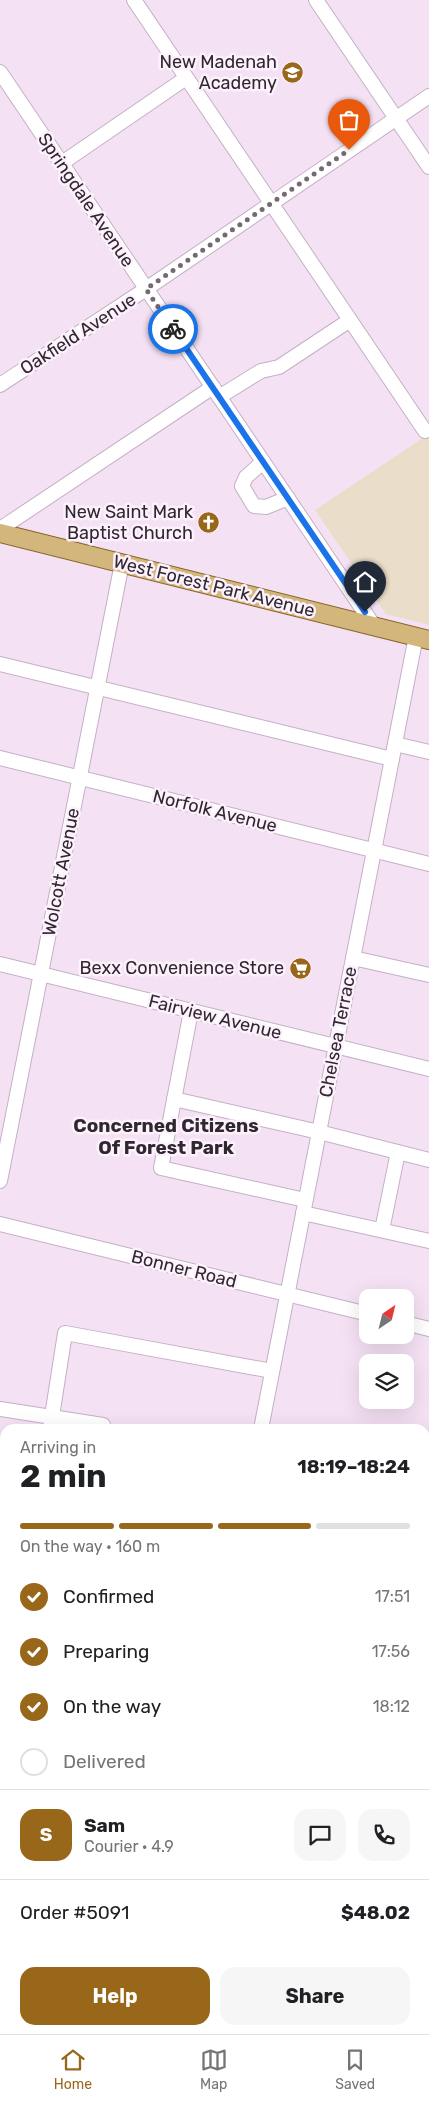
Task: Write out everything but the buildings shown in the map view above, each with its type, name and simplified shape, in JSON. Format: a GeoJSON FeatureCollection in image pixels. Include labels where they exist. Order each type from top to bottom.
{"type":"FeatureCollection","features":[{"type":"Feature","properties":{"kind":"main road","name":"West Forest Park Avenue"},"geometry":{"type":"LineString","coordinates":[[0,531],[422,638]]}},
{"type":"Feature","properties":{"kind":"street"},"geometry":{"type":"LineString","coordinates":[[134,0],[425,431]]}},
{"type":"Feature","properties":{"kind":"street"},"geometry":{"type":"LineString","coordinates":[[316,0],[429,167]]}},
{"type":"Feature","properties":{"kind":"street","name":"Springdale Avenue"},"geometry":{"type":"LineString","coordinates":[[0,72],[374,626]]}},
{"type":"Feature","properties":{"kind":"street"},"geometry":{"type":"LineString","coordinates":[[62,163],[186,78]]}},
{"type":"Feature","properties":{"kind":"street","name":"Oakfield Avenue"},"geometry":{"type":"LineString","coordinates":[[0,385],[146,289],[429,96]]}},
{"type":"Feature","properties":{"kind":"street"},"geometry":{"type":"LineString","coordinates":[[0,531],[216,392],[261,371],[279,367],[350,320]]}},
{"type":"Feature","properties":{"kind":"street"},"geometry":{"type":"LineString","coordinates":[[263,462],[246,477],[242,486],[254,506],[266,507],[288,498]]}},
{"type":"Feature","properties":{"kind":"street","name":"Wolcott Avenue"},"geometry":{"type":"LineString","coordinates":[[0,1181],[122,563]]}},
{"type":"Feature","properties":{"kind":"street","name":"Chelsea Terrace"},"geometry":{"type":"LineString","coordinates":[[261,1424],[392,758],[422,638]]}},
{"type":"Feature","properties":{"kind":"street"},"geometry":{"type":"LineString","coordinates":[[0,664],[392,758]]}},
{"type":"Feature","properties":{"kind":"street"},"geometry":{"type":"LineString","coordinates":[[395,744],[429,752]]}},
{"type":"Feature","properties":{"kind":"street","name":"Norfolk Avenue"},"geometry":{"type":"LineString","coordinates":[[0,758],[429,864]]}},
{"type":"Feature","properties":{"kind":"street"},"geometry":{"type":"LineString","coordinates":[[353,958],[429,975]]}},
{"type":"Feature","properties":{"kind":"street","name":"Fairview Avenue"},"geometry":{"type":"LineString","coordinates":[[0,964],[429,1069]]}},
{"type":"Feature","properties":{"kind":"street"},"geometry":{"type":"LineString","coordinates":[[191,1011],[161,1168],[304,1206],[382,1230],[429,1241]]}},
{"type":"Feature","properties":{"kind":"street"},"geometry":{"type":"LineString","coordinates":[[174,1099],[319,1132],[429,1160]]}},
{"type":"Feature","properties":{"kind":"street"},"geometry":{"type":"LineString","coordinates":[[382,1230],[398,1152]]}},
{"type":"Feature","properties":{"kind":"street","name":"Bonner Road"},"geometry":{"type":"LineString","coordinates":[[0,1224],[359,1312]]}},
{"type":"Feature","properties":{"kind":"street"},"geometry":{"type":"LineString","coordinates":[[414,1325],[429,1329]]}},
{"type":"Feature","properties":{"kind":"street"},"geometry":{"type":"LineString","coordinates":[[51,1423],[65,1333],[272,1371]]}},
{"type":"Feature","properties":{"kind":"street"},"geometry":{"type":"LineString","coordinates":[[0,1410],[51,1423],[77,1424]]}},
{"type":"Feature","properties":{"kind":"shaded area"},"geometry":{"type":"Polygon","coordinates":[[[429,434],[429,625],[386,614],[315,510],[429,434]]]}},
{"type":"Feature","properties":{"kind":"way so far"},"geometry":{"type":"LineString","coordinates":[[173,329],[146,289],[349,150]]}},
{"type":"Feature","properties":{"kind":"place","name":"New Madenah Academy"},"geometry":{"type":"Point","coordinates":[293,72]}},
{"type":"Feature","properties":{"kind":"place","name":"New Saint Mark Baptist Church"},"geometry":{"type":"Point","coordinates":[209,522]}},
{"type":"Feature","properties":{"kind":"place","name":"Bexx Convenience Store"},"geometry":{"type":"Point","coordinates":[300,968]}},
{"type":"Feature","properties":{"kind":"district","name":"Concerned Citizens Of Forest Park"},"geometry":{"type":"Point","coordinates":[166,1136]}},
{"type":"Feature","properties":{"kind":"route"},"geometry":{"type":"LineString","coordinates":[[173,329],[365,612]]}}]}
